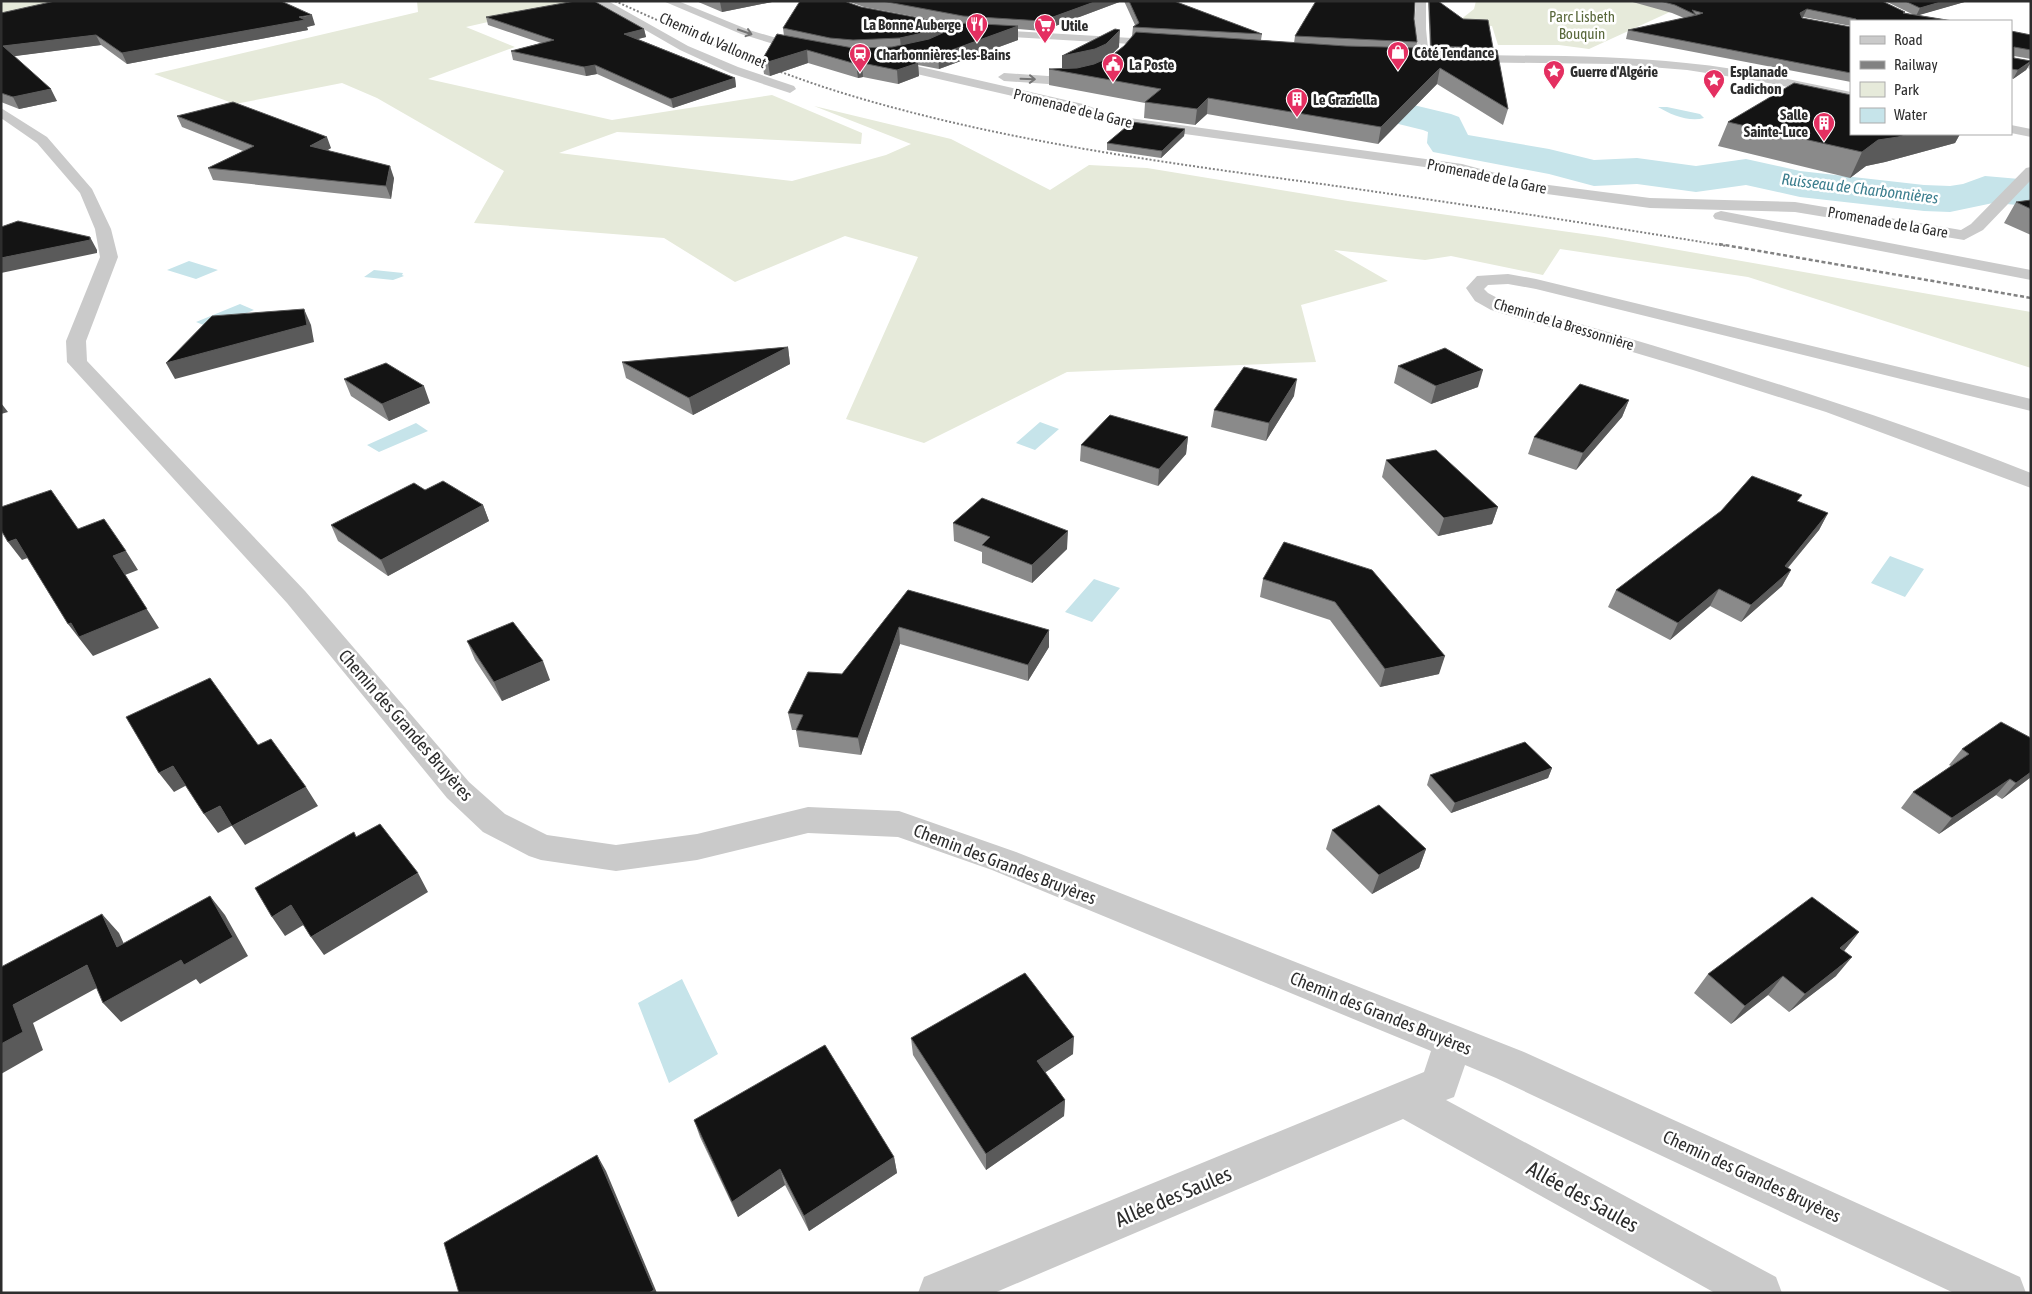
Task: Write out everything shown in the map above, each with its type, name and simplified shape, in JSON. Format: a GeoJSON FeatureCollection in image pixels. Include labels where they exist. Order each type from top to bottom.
{"type":"FeatureCollection","features":[{"type":"Feature","properties":{"kind":"street","name":"Chemin du Vallonnet"},"geometry":{"type":"LineString","coordinates":[[600,1],[684,48],[734,70],[790,89]]}},
{"type":"Feature","properties":{"kind":"street"},"geometry":{"type":"LineString","coordinates":[[668,1],[745,32],[822,54]]}},
{"type":"Feature","properties":{"kind":"street"},"geometry":{"type":"LineString","coordinates":[[1421,1],[1420,29],[1423,58]]}},
{"type":"Feature","properties":{"kind":"street"},"geometry":{"type":"LineString","coordinates":[[900,19],[962,31],[1128,46],[1179,44]]}},
{"type":"Feature","properties":{"kind":"street"},"geometry":{"type":"LineString","coordinates":[[948,38],[962,31]]}},
{"type":"Feature","properties":{"kind":"street"},"geometry":{"type":"LineString","coordinates":[[1449,59],[1620,61],[1664,64],[1732,72],[1850,96]]}},
{"type":"Feature","properties":{"kind":"street"},"geometry":{"type":"LineString","coordinates":[[2012,61],[2031,65]]}},
{"type":"Feature","properties":{"kind":"street","name":"Promenade de la Gare"},"geometry":{"type":"LineString","coordinates":[[1095,73],[1074,78],[1048,80],[1005,78],[929,62],[905,69],[1078,107],[1112,120],[1462,168],[1532,187],[1650,203],[1795,207],[1964,235],[1976,227],[1998,202],[2031,171]]}},
{"type":"Feature","properties":{"kind":"street","name":"Chemin des Grandes Bruyères"},"geometry":{"type":"LineString","coordinates":[[1,112],[42,140],[87,192],[103,229],[109,257],[76,341],[77,362],[296,597],[458,790],[494,823],[542,846],[616,858],[697,847],[808,820],[899,824],[1013,865],[1510,1065],[2004,1293]]}},
{"type":"Feature","properties":{"kind":"street"},"geometry":{"type":"LineString","coordinates":[[2012,129],[2031,133]]}},
{"type":"Feature","properties":{"kind":"street"},"geometry":{"type":"LineString","coordinates":[[1687,205],[1692,210],[1755,224],[2031,275]]}},
{"type":"Feature","properties":{"kind":"street","name":"Chemin de la Bressonnière"},"geometry":{"type":"LineString","coordinates":[[2031,405],[1536,284],[1508,279],[1483,280],[1475,288],[1481,297],[1498,306],[1753,380],[1966,454],[2031,481]]}},
{"type":"Feature","properties":{"kind":"street","name":"Allée des Saules"},"geometry":{"type":"LineString","coordinates":[[940,1293],[1440,1084],[1453,1042]]}},
{"type":"Feature","properties":{"kind":"street","name":"Allée des Saules"},"geometry":{"type":"LineString","coordinates":[[1405,1100],[1760,1293]]}},
{"type":"Feature","properties":{"kind":"green space"},"geometry":{"type":"Polygon","coordinates":[[[1,1],[93,1],[1,21],[1,1]]]}},
{"type":"Feature","properties":{"kind":"green space"},"geometry":{"type":"Polygon","coordinates":[[[417,1],[564,1],[568,4],[466,27],[515,47],[428,79],[612,120],[772,95],[862,133],[861,144],[617,132],[559,153],[792,181],[886,155],[911,144],[814,106],[951,139],[1050,190],[1089,165],[1147,168],[1348,201],[1605,237],[2031,312],[2031,368],[1748,277],[1560,249],[1543,275],[1451,256],[1425,260],[1334,250],[1388,281],[1301,305],[1316,362],[1067,372],[924,443],[846,419],[918,257],[845,236],[735,282],[664,238],[474,223],[504,171],[377,98],[342,83],[235,104],[154,74],[418,12],[417,1]]]}},
{"type":"Feature","properties":{"kind":"green space","name":"Parc Lisbeth Bouquin"},"geometry":{"type":"Polygon","coordinates":[[[1476,1],[1642,1],[1683,6],[1589,49],[1559,45],[1498,45],[1492,26],[1455,24],[1474,9],[1476,1]]]}},
{"type":"Feature","properties":{"kind":"water"},"geometry":{"type":"Polygon","coordinates":[[[1658,107],[1700,114],[1704,118],[1680,117],[1658,107]]]}},
{"type":"Feature","properties":{"kind":"water"},"geometry":{"type":"Polygon","coordinates":[[[189,261],[218,270],[196,279],[167,270],[189,261]]]}},
{"type":"Feature","properties":{"kind":"water"},"geometry":{"type":"Polygon","coordinates":[[[374,270],[403,273],[402,275],[404,276],[393,280],[364,277],[374,270]]]}},
{"type":"Feature","properties":{"kind":"water"},"geometry":{"type":"Polygon","coordinates":[[[240,304],[254,310],[211,328],[196,322],[240,304]]]}},
{"type":"Feature","properties":{"kind":"water"},"geometry":{"type":"Polygon","coordinates":[[[1040,422],[1059,429],[1035,450],[1016,443],[1040,422]]]}},
{"type":"Feature","properties":{"kind":"water"},"geometry":{"type":"Polygon","coordinates":[[[416,423],[428,431],[379,452],[367,445],[416,423]]]}},
{"type":"Feature","properties":{"kind":"water"},"geometry":{"type":"Polygon","coordinates":[[[1890,556],[1924,569],[1905,597],[1871,583],[1890,556]]]}},
{"type":"Feature","properties":{"kind":"water"},"geometry":{"type":"Polygon","coordinates":[[[1094,579],[1120,588],[1092,622],[1065,612],[1094,579]]]}},
{"type":"Feature","properties":{"kind":"water"},"geometry":{"type":"Polygon","coordinates":[[[682,979],[718,1054],[669,1083],[638,1003],[682,979]]]}},
{"type":"Feature","properties":{"kind":"building"},"geometry":{"type":"Polygon","coordinates":[[[55,1],[281,1],[312,15],[299,17],[305,20],[122,53],[96,35],[3,46],[51,89],[13,97],[1,93],[1,13],[55,1]]]}},
{"type":"Feature","properties":{"kind":"building"},"geometry":{"type":"Polygon","coordinates":[[[575,1],[594,1],[644,29],[624,34],[735,78],[671,99],[595,65],[584,67],[511,51],[554,40],[486,17],[575,1]]]}},
{"type":"Feature","properties":{"kind":"building"},"geometry":{"type":"Polygon","coordinates":[[[800,1],[844,1],[861,7],[946,23],[927,32],[900,38],[853,40],[830,38],[783,28],[800,1]]]}},
{"type":"Feature","properties":{"kind":"building"},"geometry":{"type":"Polygon","coordinates":[[[882,1],[1097,1],[1042,21],[963,16],[882,1]]]}},
{"type":"Feature","properties":{"kind":"building"},"geometry":{"type":"Polygon","coordinates":[[[1129,1],[1174,1],[1262,34],[1133,27],[1139,23],[1129,1]]]}},
{"type":"Feature","properties":{"kind":"building"},"geometry":{"type":"Polygon","coordinates":[[[1316,1],[1415,1],[1414,19],[1417,42],[1295,36],[1316,1]]]}},
{"type":"Feature","properties":{"kind":"building"},"geometry":{"type":"Polygon","coordinates":[[[1429,1],[1438,1],[1463,19],[1488,20],[1493,48],[1431,46],[1429,1]]]}},
{"type":"Feature","properties":{"kind":"building"},"geometry":{"type":"Polygon","coordinates":[[[1660,1],[1882,1],[1905,12],[1903,13],[1947,20],[1856,20],[1807,9],[1800,13],[1802,18],[1850,27],[1850,73],[1628,30],[1697,15],[1703,13],[1692,10],[1696,15],[1675,5],[1660,1]]]}},
{"type":"Feature","properties":{"kind":"building"},"geometry":{"type":"Polygon","coordinates":[[[1905,1],[1944,1],[1920,8],[1905,1]]]}},
{"type":"Feature","properties":{"kind":"building"},"geometry":{"type":"Polygon","coordinates":[[[965,23],[1018,26],[938,55],[907,50],[904,54],[906,59],[918,63],[897,70],[862,63],[856,64],[807,50],[768,62],[762,60],[777,34],[853,48],[892,47],[929,39],[965,23]]]}},
{"type":"Feature","properties":{"kind":"building"},"geometry":{"type":"Polygon","coordinates":[[[1115,29],[1120,30],[1106,44],[1095,49],[1062,56],[1115,29]]]}},
{"type":"Feature","properties":{"kind":"building"},"geometry":{"type":"Polygon","coordinates":[[[2012,31],[2031,35],[2031,50],[2014,47],[2014,58],[2031,61],[2018,70],[2012,69],[2012,31]]]}},
{"type":"Feature","properties":{"kind":"building"},"geometry":{"type":"Polygon","coordinates":[[[1136,32],[1346,46],[1497,50],[1508,109],[1440,68],[1381,127],[1208,98],[1197,109],[1145,102],[1161,89],[1049,69],[1077,68],[1094,64],[1110,57],[1124,46],[1136,32]]]}},
{"type":"Feature","properties":{"kind":"building"},"geometry":{"type":"Polygon","coordinates":[[[1794,83],[1850,95],[1850,135],[1906,135],[1878,140],[1862,152],[1728,122],[1794,83]]]}},
{"type":"Feature","properties":{"kind":"building"},"geometry":{"type":"Polygon","coordinates":[[[233,102],[327,137],[310,146],[390,166],[386,186],[208,168],[254,146],[177,116],[233,102]]]}},
{"type":"Feature","properties":{"kind":"building"},"geometry":{"type":"Polygon","coordinates":[[[1132,122],[1185,129],[1162,151],[1107,143],[1132,122]]]}},
{"type":"Feature","properties":{"kind":"building"},"geometry":{"type":"Polygon","coordinates":[[[2031,200],[2031,209],[2016,202],[2031,200]]]}},
{"type":"Feature","properties":{"kind":"building"},"geometry":{"type":"Polygon","coordinates":[[[18,221],[90,237],[90,240],[1,258],[1,227],[18,221]]]}},
{"type":"Feature","properties":{"kind":"building"},"geometry":{"type":"Polygon","coordinates":[[[304,309],[307,325],[166,363],[212,316],[304,309]]]}},
{"type":"Feature","properties":{"kind":"building"},"geometry":{"type":"Polygon","coordinates":[[[788,347],[689,398],[622,362],[788,347]]]}},
{"type":"Feature","properties":{"kind":"building"},"geometry":{"type":"Polygon","coordinates":[[[1445,348],[1483,370],[1436,386],[1398,366],[1445,348]]]}},
{"type":"Feature","properties":{"kind":"building"},"geometry":{"type":"Polygon","coordinates":[[[386,363],[424,386],[382,404],[344,379],[386,363]]]}},
{"type":"Feature","properties":{"kind":"building"},"geometry":{"type":"Polygon","coordinates":[[[1244,367],[1297,379],[1269,423],[1214,410],[1244,367]]]}},
{"type":"Feature","properties":{"kind":"building"},"geometry":{"type":"Polygon","coordinates":[[[1580,384],[1629,400],[1583,453],[1534,437],[1580,384]]]}},
{"type":"Feature","properties":{"kind":"building"},"geometry":{"type":"Polygon","coordinates":[[[1110,415],[1188,437],[1159,469],[1081,445],[1110,415]]]}},
{"type":"Feature","properties":{"kind":"building"},"geometry":{"type":"Polygon","coordinates":[[[1436,450],[1498,507],[1444,518],[1386,460],[1436,450]]]}},
{"type":"Feature","properties":{"kind":"building"},"geometry":{"type":"Polygon","coordinates":[[[1752,476],[1802,495],[1797,501],[1828,513],[1785,566],[1791,570],[1751,605],[1719,589],[1678,623],[1616,590],[1721,511],[1752,476]]]}},
{"type":"Feature","properties":{"kind":"building"},"geometry":{"type":"Polygon","coordinates":[[[443,481],[483,505],[381,560],[331,525],[414,483],[425,490],[443,481]]]}},
{"type":"Feature","properties":{"kind":"building"},"geometry":{"type":"Polygon","coordinates":[[[51,490],[78,529],[104,519],[126,551],[113,556],[147,609],[79,637],[71,623],[68,624],[16,539],[8,542],[1,530],[1,507],[51,490]]]}},
{"type":"Feature","properties":{"kind":"building"},"geometry":{"type":"Polygon","coordinates":[[[982,498],[1068,531],[1032,565],[982,545],[990,537],[953,523],[982,498]]]}},
{"type":"Feature","properties":{"kind":"building"},"geometry":{"type":"Polygon","coordinates":[[[1284,542],[1372,570],[1445,656],[1385,669],[1335,602],[1263,579],[1284,542]]]}},
{"type":"Feature","properties":{"kind":"building"},"geometry":{"type":"Polygon","coordinates":[[[908,590],[1049,630],[1028,665],[899,627],[858,738],[796,730],[803,715],[788,713],[808,672],[842,674],[908,590]]]}},
{"type":"Feature","properties":{"kind":"building"},"geometry":{"type":"Polygon","coordinates":[[[513,622],[543,661],[494,682],[467,641],[513,622]]]}},
{"type":"Feature","properties":{"kind":"building"},"geometry":{"type":"Polygon","coordinates":[[[210,678],[258,745],[271,739],[306,787],[232,826],[220,806],[204,814],[173,766],[159,773],[126,717],[210,678]]]}},
{"type":"Feature","properties":{"kind":"building"},"geometry":{"type":"Polygon","coordinates":[[[2001,722],[2031,738],[2031,772],[2016,783],[2010,779],[1952,818],[1913,792],[1969,754],[1962,749],[2001,722]]]}},
{"type":"Feature","properties":{"kind":"building"},"geometry":{"type":"Polygon","coordinates":[[[1525,742],[1552,768],[1455,803],[1430,775],[1525,742]]]}},
{"type":"Feature","properties":{"kind":"building"},"geometry":{"type":"Polygon","coordinates":[[[1379,805],[1426,849],[1379,875],[1332,830],[1379,805]]]}},
{"type":"Feature","properties":{"kind":"building"},"geometry":{"type":"Polygon","coordinates":[[[380,824],[418,873],[311,937],[291,905],[272,917],[255,888],[354,832],[356,837],[380,824]]]}},
{"type":"Feature","properties":{"kind":"building"},"geometry":{"type":"Polygon","coordinates":[[[210,896],[233,937],[184,965],[181,960],[103,1003],[87,965],[13,1005],[23,1032],[1,1044],[1,967],[102,914],[117,947],[210,896]]]}},
{"type":"Feature","properties":{"kind":"building"},"geometry":{"type":"Polygon","coordinates":[[[1812,897],[1859,932],[1840,948],[1852,957],[1805,994],[1783,976],[1745,1006],[1708,974],[1812,897]]]}},
{"type":"Feature","properties":{"kind":"building"},"geometry":{"type":"Polygon","coordinates":[[[1025,973],[1074,1037],[1037,1061],[1065,1100],[986,1154],[911,1038],[1025,973]]]}},
{"type":"Feature","properties":{"kind":"building"},"geometry":{"type":"Polygon","coordinates":[[[825,1045],[894,1157],[804,1216],[780,1169],[732,1202],[694,1120],[825,1045]]]}},
{"type":"Feature","properties":{"kind":"building"},"geometry":{"type":"Polygon","coordinates":[[[597,1155],[654,1290],[649,1293],[459,1293],[444,1243],[597,1155]]]}},
{"type":"Feature","properties":{"kind":"waterway","name":"Ruisseau de Charbonnières"},"geometry":{"type":"LineString","coordinates":[[1301,89],[1437,122],[1445,125],[1448,133],[1447,143],[1549,162],[1594,173],[1637,171],[1696,179],[1746,172],[1800,184],[1924,198],[1950,199],[1975,195],[1985,189],[2031,193]]}},
{"type":"Feature","properties":{"kind":"railway"},"geometry":{"type":"LineString","coordinates":[[615,1],[702,40],[819,86],[967,126],[1148,159],[1478,207],[1726,246]]}},
{"type":"Feature","properties":{"kind":"railway"},"geometry":{"type":"LineString","coordinates":[[1719,244],[2031,298]]}},
{"type":"Feature","properties":{"kind":"place","name":"La Bonne Auberge"},"geometry":{"type":"Point","coordinates":[977,43]}},
{"type":"Feature","properties":{"kind":"place","name":"Utile"},"geometry":{"type":"Point","coordinates":[1045,44]}},
{"type":"Feature","properties":{"kind":"place","name":"Côté Tendance"},"geometry":{"type":"Point","coordinates":[1398,71]}},
{"type":"Feature","properties":{"kind":"place","name":"Charbonnières-les-Bains"},"geometry":{"type":"Point","coordinates":[860,73]}},
{"type":"Feature","properties":{"kind":"place","name":"La Poste"},"geometry":{"type":"Point","coordinates":[1113,83]}},
{"type":"Feature","properties":{"kind":"place","name":"Guerre d'Algérie"},"geometry":{"type":"Point","coordinates":[1554,90]}},
{"type":"Feature","properties":{"kind":"place","name":"Esplanade Cadichon"},"geometry":{"type":"Point","coordinates":[1714,99]}},
{"type":"Feature","properties":{"kind":"place","name":"Le Graziella"},"geometry":{"type":"Point","coordinates":[1297,118]}},
{"type":"Feature","properties":{"kind":"place","name":"Salle Sainte-Luce"},"geometry":{"type":"Point","coordinates":[1824,142]}}]}
